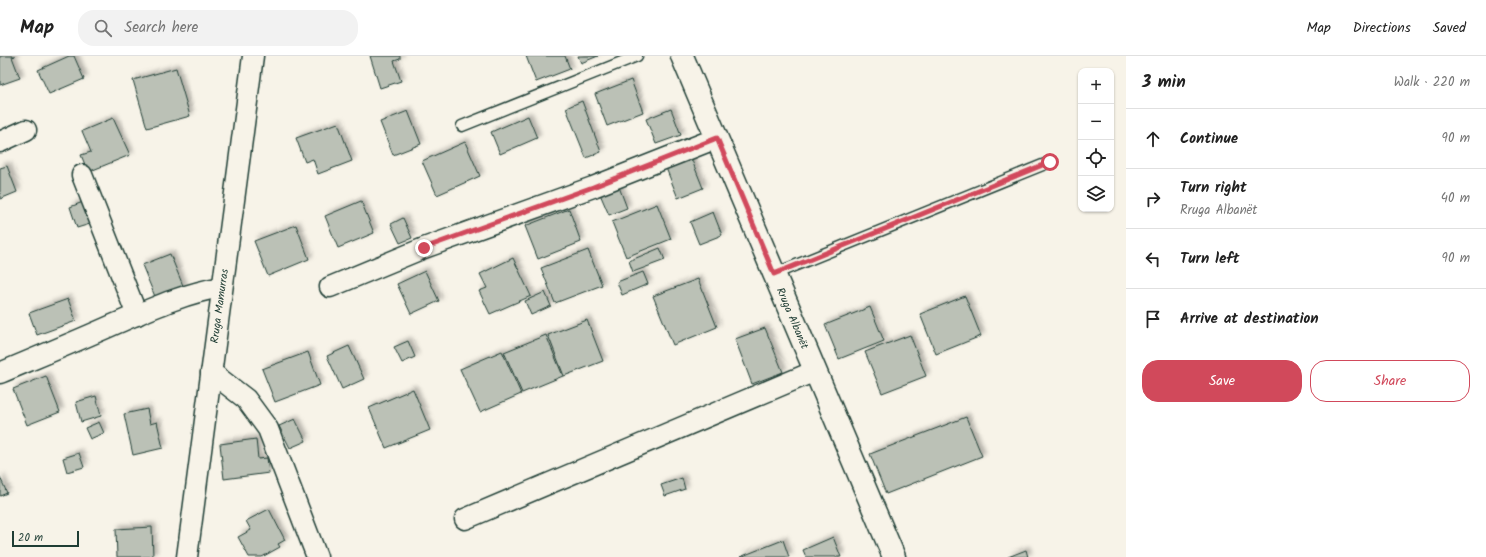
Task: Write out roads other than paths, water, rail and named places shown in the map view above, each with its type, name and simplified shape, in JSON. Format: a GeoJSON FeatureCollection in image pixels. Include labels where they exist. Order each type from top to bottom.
{"type":"FeatureCollection","features":[{"type":"Feature","properties":{"kind":"street","name":"Rruga Mamurras"},"geometry":{"type":"LineString","coordinates":[[187,557],[253,56]]}},
{"type":"Feature","properties":{"kind":"street","name":"Rruga Albanët"},"geometry":{"type":"LineString","coordinates":[[682,56],[894,557]]}},
{"type":"Feature","properties":{"kind":"street"},"geometry":{"type":"LineString","coordinates":[[0,142],[26,130]]}},
{"type":"Feature","properties":{"kind":"street"},"geometry":{"type":"LineString","coordinates":[[330,287],[424,248],[593,187],[717,138]]}},
{"type":"Feature","properties":{"kind":"street"},"geometry":{"type":"LineString","coordinates":[[82,175],[136,315]]}},
{"type":"Feature","properties":{"kind":"street"},"geometry":{"type":"LineString","coordinates":[[0,374],[136,315],[188,295],[222,287]]}},
{"type":"Feature","properties":{"kind":"street"},"geometry":{"type":"LineString","coordinates":[[465,519],[815,371]]}},
{"type":"Feature","properties":{"kind":"street"},"geometry":{"type":"LineString","coordinates":[[211,372],[246,399],[268,429],[317,557]]}},
{"type":"Feature","properties":{"kind":"lane"},"geometry":{"type":"LineString","coordinates":[[462,126],[637,56]]}},
{"type":"Feature","properties":{"kind":"lane"},"geometry":{"type":"LineString","coordinates":[[774,274],[1050,162]]}}]}
